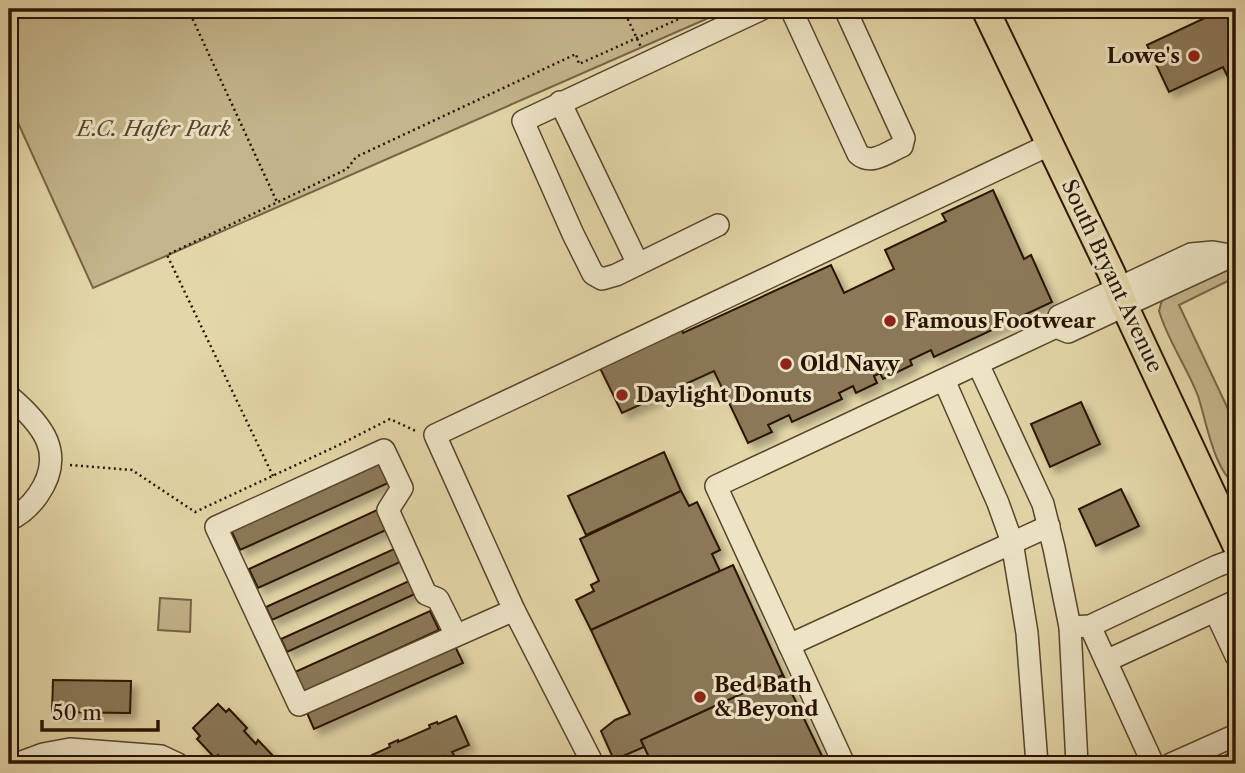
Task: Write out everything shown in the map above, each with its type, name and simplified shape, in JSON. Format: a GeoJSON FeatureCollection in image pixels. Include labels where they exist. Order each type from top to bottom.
{"type":"FeatureCollection","features":[{"type":"Feature","properties":{"kind":"main road","name":"South Bryant Avenue"},"geometry":{"type":"LineString","coordinates":[[985,9],[1121,297],[1228,507],[1236,545]]}},
{"type":"Feature","properties":{"kind":"street"},"geometry":{"type":"LineString","coordinates":[[718,225],[602,279],[593,274],[573,234],[523,121],[762,9]]}},
{"type":"Feature","properties":{"kind":"street"},"geometry":{"type":"LineString","coordinates":[[790,9],[858,153],[863,158],[872,160],[902,146],[904,138],[845,9]]}},
{"type":"Feature","properties":{"kind":"street"},"geometry":{"type":"LineString","coordinates":[[560,102],[638,264]]}},
{"type":"Feature","properties":{"kind":"street"},"geometry":{"type":"LineString","coordinates":[[593,764],[514,610],[435,435],[1051,144]]}},
{"type":"Feature","properties":{"kind":"street"},"geometry":{"type":"LineString","coordinates":[[844,764],[716,486],[1056,327],[1068,332],[1121,297],[1234,255]]}},
{"type":"Feature","properties":{"kind":"street"},"geometry":{"type":"LineString","coordinates":[[978,363],[1043,503],[1080,627],[1075,739],[1077,764]]}},
{"type":"Feature","properties":{"kind":"street"},"geometry":{"type":"LineString","coordinates":[[944,380],[998,502],[1012,542],[1027,632],[1037,754],[1075,739]]}},
{"type":"Feature","properties":{"kind":"street"},"geometry":{"type":"LineString","coordinates":[[9,396],[37,423],[51,449],[52,464],[47,482],[32,503],[9,520]]}},
{"type":"Feature","properties":{"kind":"street"},"geometry":{"type":"LineString","coordinates":[[456,635],[438,599],[426,594],[388,510],[402,488],[384,450],[216,527],[299,705],[514,610]]}},
{"type":"Feature","properties":{"kind":"street"},"geometry":{"type":"LineString","coordinates":[[789,645],[1049,526]]}},
{"type":"Feature","properties":{"kind":"street"},"geometry":{"type":"LineString","coordinates":[[1080,627],[1236,559]]}},
{"type":"Feature","properties":{"kind":"street"},"geometry":{"type":"LineString","coordinates":[[1106,661],[1236,601]]}},
{"type":"Feature","properties":{"kind":"street"},"geometry":{"type":"LineString","coordinates":[[1215,611],[1236,656]]}},
{"type":"Feature","properties":{"kind":"street"},"geometry":{"type":"LineString","coordinates":[[1080,627],[1106,661],[1153,764]]}},
{"type":"Feature","properties":{"kind":"street"},"geometry":{"type":"LineString","coordinates":[[1171,764],[1236,735]]}},
{"type":"Feature","properties":{"kind":"street"},"geometry":{"type":"LineString","coordinates":[[16,764],[43,754],[70,749],[162,756],[178,764]]}},
{"type":"Feature","properties":{"kind":"path"},"geometry":{"type":"LineString","coordinates":[[188,9],[277,202]]}},
{"type":"Feature","properties":{"kind":"path"},"geometry":{"type":"LineString","coordinates":[[623,9],[636,38]]}},
{"type":"Feature","properties":{"kind":"path"},"geometry":{"type":"LineString","coordinates":[[273,476],[167,255],[347,169],[356,156],[576,54],[579,64],[701,9]]}},
{"type":"Feature","properties":{"kind":"path"},"geometry":{"type":"LineString","coordinates":[[52,464],[132,470],[195,512],[390,419],[413,430],[435,435]]}},
{"type":"Feature","properties":{"kind":"green space","name":"E.C. Hafer Park"},"geometry":{"type":"Polygon","coordinates":[[[9,9],[729,9],[93,288],[9,103],[9,9]]]}},
{"type":"Feature","properties":{"kind":"green space"},"geometry":{"type":"Polygon","coordinates":[[[1226,270],[1230,271],[1230,280],[1179,305],[1236,426],[1236,485],[1228,478],[1216,457],[1198,396],[1159,311],[1162,300],[1226,270]]]}},
{"type":"Feature","properties":{"kind":"green space"},"geometry":{"type":"Polygon","coordinates":[[[160,598],[191,600],[190,632],[158,630],[160,598]]]}},
{"type":"Feature","properties":{"kind":"building","name":"Lowe's"},"geometry":{"type":"Polygon","coordinates":[[[1224,9],[1236,9],[1236,94],[1223,67],[1169,92],[1147,45],[1224,9]]]}},
{"type":"Feature","properties":{"kind":"building"},"geometry":{"type":"Polygon","coordinates":[[[993,190],[1024,259],[1031,255],[1052,302],[934,357],[931,350],[910,360],[912,365],[883,379],[880,373],[874,376],[877,383],[856,393],[853,386],[839,393],[842,399],[792,422],[789,415],[768,425],[772,432],[748,443],[714,371],[622,413],[598,364],[680,326],[683,333],[831,265],[844,293],[894,269],[885,250],[946,221],[942,214],[993,190]]]}},
{"type":"Feature","properties":{"kind":"building"},"geometry":{"type":"Polygon","coordinates":[[[1081,402],[1100,444],[1050,467],[1031,424],[1081,402]]]}},
{"type":"Feature","properties":{"kind":"building"},"geometry":{"type":"Polygon","coordinates":[[[664,452],[681,491],[586,535],[568,496],[664,452]]]}},
{"type":"Feature","properties":{"kind":"building"},"geometry":{"type":"Polygon","coordinates":[[[379,463],[388,483],[240,550],[231,530],[379,463]]]}},
{"type":"Feature","properties":{"kind":"building"},"geometry":{"type":"Polygon","coordinates":[[[1121,489],[1139,526],[1096,546],[1079,509],[1121,489]]]}},
{"type":"Feature","properties":{"kind":"building"},"geometry":{"type":"Polygon","coordinates":[[[681,491],[689,506],[697,502],[720,550],[712,554],[720,571],[591,630],[576,600],[594,591],[591,585],[599,581],[580,539],[681,491]]]}},
{"type":"Feature","properties":{"kind":"building"},"geometry":{"type":"Polygon","coordinates":[[[377,510],[386,530],[258,588],[249,569],[377,510]]]}},
{"type":"Feature","properties":{"kind":"building"},"geometry":{"type":"Polygon","coordinates":[[[394,549],[400,562],[272,620],[266,607],[394,549]]]}},
{"type":"Feature","properties":{"kind":"building"},"geometry":{"type":"Polygon","coordinates":[[[733,565],[783,675],[641,740],[644,747],[614,760],[601,731],[615,720],[630,714],[591,630],[733,565]]]}},
{"type":"Feature","properties":{"kind":"building"},"geometry":{"type":"Polygon","coordinates":[[[409,581],[415,594],[287,652],[281,639],[409,581]]]}},
{"type":"Feature","properties":{"kind":"building"},"geometry":{"type":"Polygon","coordinates":[[[430,611],[439,630],[304,692],[295,672],[430,611]]]}},
{"type":"Feature","properties":{"kind":"building"},"geometry":{"type":"Polygon","coordinates":[[[455,646],[463,663],[314,729],[307,713],[455,646]]]}},
{"type":"Feature","properties":{"kind":"building"},"geometry":{"type":"Polygon","coordinates":[[[783,675],[823,758],[810,764],[652,764],[641,740],[783,675]]]}},
{"type":"Feature","properties":{"kind":"building"},"geometry":{"type":"Polygon","coordinates":[[[53,680],[131,681],[130,713],[52,712],[53,680]]]}},
{"type":"Feature","properties":{"kind":"building"},"geometry":{"type":"Polygon","coordinates":[[[218,704],[226,712],[229,709],[247,728],[244,731],[256,744],[258,740],[277,760],[274,764],[226,764],[218,755],[215,758],[197,739],[200,736],[193,728],[218,704]]]}},
{"type":"Feature","properties":{"kind":"building"},"geometry":{"type":"Polygon","coordinates":[[[456,716],[469,745],[452,752],[454,755],[444,759],[443,756],[426,764],[377,764],[372,755],[390,747],[389,744],[430,728],[429,725],[456,716]]]}},
{"type":"Feature","properties":{"kind":"building"},"geometry":{"type":"Polygon","coordinates":[[[1236,751],[1236,764],[1206,764],[1236,751]]]}},
{"type":"Feature","properties":{"kind":"place","name":"Lowe's"},"geometry":{"type":"Point","coordinates":[1194,56]}},
{"type":"Feature","properties":{"kind":"place","name":"Famous Footwear"},"geometry":{"type":"Point","coordinates":[890,321]}},
{"type":"Feature","properties":{"kind":"place","name":"Old Navy"},"geometry":{"type":"Point","coordinates":[786,364]}},
{"type":"Feature","properties":{"kind":"place","name":"Daylight Donuts"},"geometry":{"type":"Point","coordinates":[622,395]}},
{"type":"Feature","properties":{"kind":"place","name":"Bed Bath & Beyond"},"geometry":{"type":"Point","coordinates":[700,697]}}]}
